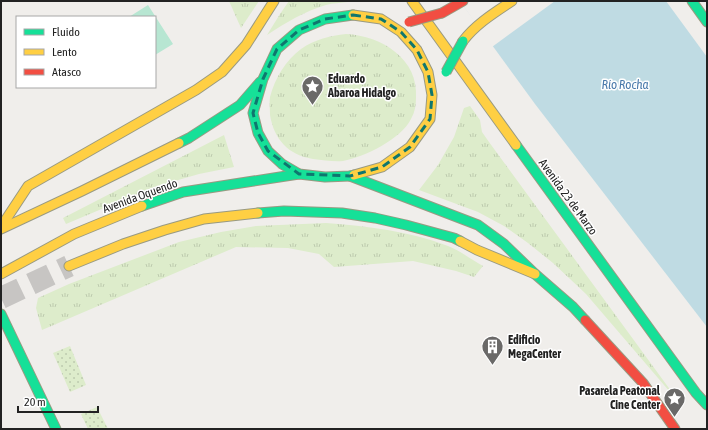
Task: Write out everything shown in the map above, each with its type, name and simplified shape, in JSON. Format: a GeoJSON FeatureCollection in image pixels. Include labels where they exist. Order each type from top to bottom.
{"type":"FeatureCollection","features":[{"type":"Feature","properties":{"kind":"main road"},"geometry":{"type":"LineString","coordinates":[[1,228],[28,186],[196,90],[222,72],[246,45],[274,1]]}},
{"type":"Feature","properties":{"kind":"main road","name":"Avenida 23 de Marzo"},"geometry":{"type":"LineString","coordinates":[[412,1],[696,393],[707,405]]}},
{"type":"Feature","properties":{"kind":"main road"},"geometry":{"type":"LineString","coordinates":[[445,76],[463,41],[469,33],[512,1]]}},
{"type":"Feature","properties":{"kind":"main road"},"geometry":{"type":"LineString","coordinates":[[692,1],[707,22]]}},
{"type":"Feature","properties":{"kind":"main road"},"geometry":{"type":"LineString","coordinates":[[439,93],[430,119],[410,147],[382,167],[350,176],[299,174],[282,164],[268,151],[258,133],[253,113],[262,79],[277,49],[299,30],[325,19],[353,15],[409,22],[442,13],[462,2]]}},
{"type":"Feature","properties":{"kind":"main road"},"geometry":{"type":"LineString","coordinates":[[372,9],[380,19],[401,32],[417,50],[428,72],[432,95],[430,119]]}},
{"type":"Feature","properties":{"kind":"main road"},"geometry":{"type":"LineString","coordinates":[[1,228],[82,191],[189,138],[240,104],[262,79]]}},
{"type":"Feature","properties":{"kind":"main road","name":"Avenida Oquendo"},"geometry":{"type":"LineString","coordinates":[[1,274],[74,234],[138,208],[183,192],[299,174]]}},
{"type":"Feature","properties":{"kind":"main road"},"geometry":{"type":"LineString","coordinates":[[350,176],[478,226],[504,244],[535,274],[573,307],[611,348],[643,384],[675,429]]}},
{"type":"Feature","properties":{"kind":"main road"},"geometry":{"type":"LineString","coordinates":[[69,266],[123,244],[165,230],[204,220],[284,211],[342,213],[406,225],[454,238],[477,250],[535,274]]}},
{"type":"Feature","properties":{"kind":"main road"},"geometry":{"type":"LineString","coordinates":[[1,314],[56,429]]}},
{"type":"Feature","properties":{"kind":"main road"},"geometry":{"type":"LineString","coordinates":[[696,393],[707,413]]}},
{"type":"Feature","properties":{"kind":"highlighted area"},"geometry":{"type":"Polygon","coordinates":[[[353,15],[381,19],[401,32],[417,50],[428,72],[432,95],[430,119],[410,147],[382,167],[350,176],[299,174],[268,151],[258,133],[253,113],[263,79],[277,49],[299,30],[325,19],[353,15]]]}},
{"type":"Feature","properties":{"kind":"green space"},"geometry":{"type":"Polygon","coordinates":[[[229,1],[259,1],[241,28],[229,1]]]}},
{"type":"Feature","properties":{"kind":"green space"},"geometry":{"type":"Polygon","coordinates":[[[289,1],[348,2],[329,4],[302,14],[267,35],[289,1]]]}},
{"type":"Feature","properties":{"kind":"green space"},"geometry":{"type":"Polygon","coordinates":[[[148,5],[155,16],[131,16],[148,5]]]}},
{"type":"Feature","properties":{"kind":"green space"},"geometry":{"type":"Polygon","coordinates":[[[156,17],[173,44],[156,54],[156,17]]]}},
{"type":"Feature","properties":{"kind":"green space"},"geometry":{"type":"Polygon","coordinates":[[[346,34],[373,39],[396,52],[405,61],[415,84],[416,101],[411,119],[406,126],[391,140],[362,156],[343,161],[328,161],[313,159],[296,154],[289,150],[279,138],[272,124],[270,115],[270,99],[272,90],[278,76],[286,64],[301,49],[323,38],[346,34]]]}},
{"type":"Feature","properties":{"kind":"green space"},"geometry":{"type":"Polygon","coordinates":[[[470,106],[480,120],[482,132],[489,142],[682,406],[586,294],[553,263],[504,226],[478,212],[419,190],[438,165],[454,137],[464,108],[470,106]]]}},
{"type":"Feature","properties":{"kind":"green space"},"geometry":{"type":"Polygon","coordinates":[[[224,135],[234,167],[199,174],[154,187],[66,224],[63,218],[224,135]]]}},
{"type":"Feature","properties":{"kind":"green space"},"geometry":{"type":"Polygon","coordinates":[[[326,223],[372,228],[418,236],[452,248],[483,266],[474,277],[456,271],[413,261],[334,267],[319,254],[288,248],[236,247],[42,330],[36,308],[38,298],[69,284],[179,242],[221,232],[256,226],[326,223]]]}},
{"type":"Feature","properties":{"kind":"green space"},"geometry":{"type":"Polygon","coordinates":[[[70,346],[86,385],[70,392],[53,353],[70,346]]]}},
{"type":"Feature","properties":{"kind":"green space"},"geometry":{"type":"Polygon","coordinates":[[[97,407],[108,429],[88,429],[81,414],[97,407]]]}},
{"type":"Feature","properties":{"kind":"water","name":"Río Rocha"},"geometry":{"type":"Polygon","coordinates":[[[460,1],[666,1],[707,57],[707,327],[535,104],[460,1]]]}},
{"type":"Feature","properties":{"kind":"pier"},"geometry":{"type":"Polygon","coordinates":[[[460,1],[555,1],[492,47],[460,1]]]}},
{"type":"Feature","properties":{"kind":"tunnel"},"geometry":{"type":"LineString","coordinates":[[1,298],[69,266]]}},
{"type":"Feature","properties":{"kind":"traffic: fast"},"geometry":{"type":"LineString","coordinates":[[692,1],[707,22]]}},
{"type":"Feature","properties":{"kind":"traffic: fast"},"geometry":{"type":"LineString","coordinates":[[353,15],[325,19],[299,30],[277,49],[263,79],[253,113],[258,133],[268,151],[282,164],[299,174],[325,177],[354,175]]}},
{"type":"Feature","properties":{"kind":"traffic: fast"},"geometry":{"type":"LineString","coordinates":[[446,72],[463,41]]}},
{"type":"Feature","properties":{"kind":"traffic: fast"},"geometry":{"type":"LineString","coordinates":[[179,143],[240,105],[260,82]]}},
{"type":"Feature","properties":{"kind":"traffic: fast"},"geometry":{"type":"LineString","coordinates":[[516,145],[696,393],[707,405]]}},
{"type":"Feature","properties":{"kind":"traffic: fast"},"geometry":{"type":"LineString","coordinates":[[142,206],[183,192],[299,174]]}},
{"type":"Feature","properties":{"kind":"traffic: fast"},"geometry":{"type":"LineString","coordinates":[[350,176],[478,225],[504,244],[535,274],[573,307],[585,320]]}},
{"type":"Feature","properties":{"kind":"traffic: fast"},"geometry":{"type":"LineString","coordinates":[[258,213],[284,211],[342,213],[406,225],[460,241]]}},
{"type":"Feature","properties":{"kind":"traffic: fast"},"geometry":{"type":"LineString","coordinates":[[1,314],[56,429]]}},
{"type":"Feature","properties":{"kind":"traffic: slow"},"geometry":{"type":"LineString","coordinates":[[1,227],[28,186],[196,90],[222,72],[246,45],[274,1]]}},
{"type":"Feature","properties":{"kind":"traffic: slow"},"geometry":{"type":"LineString","coordinates":[[412,1],[516,145]]}},
{"type":"Feature","properties":{"kind":"traffic: slow"},"geometry":{"type":"LineString","coordinates":[[463,41],[479,24],[512,1]]}},
{"type":"Feature","properties":{"kind":"traffic: slow"},"geometry":{"type":"LineString","coordinates":[[353,15],[381,19],[401,32],[417,50],[428,72],[432,95],[430,119],[410,147],[382,167],[354,175]]}},
{"type":"Feature","properties":{"kind":"traffic: slow"},"geometry":{"type":"LineString","coordinates":[[1,229],[179,143]]}},
{"type":"Feature","properties":{"kind":"traffic: slow"},"geometry":{"type":"LineString","coordinates":[[1,274],[74,234],[142,206]]}},
{"type":"Feature","properties":{"kind":"traffic: slow"},"geometry":{"type":"LineString","coordinates":[[69,266],[123,244],[204,219],[258,213]]}},
{"type":"Feature","properties":{"kind":"traffic: slow"},"geometry":{"type":"LineString","coordinates":[[460,241],[477,250],[535,274]]}},
{"type":"Feature","properties":{"kind":"traffic: jam"},"geometry":{"type":"LineString","coordinates":[[442,13],[463,1]]}},
{"type":"Feature","properties":{"kind":"traffic: jam"},"geometry":{"type":"LineString","coordinates":[[409,22],[442,13]]}},
{"type":"Feature","properties":{"kind":"traffic: jam"},"geometry":{"type":"LineString","coordinates":[[585,320],[643,383],[675,429]]}},
{"type":"Feature","properties":{"kind":"place","name":"Eduardo Abaroa Hidalgo"},"geometry":{"type":"Point","coordinates":[312,106]}},
{"type":"Feature","properties":{"kind":"place","name":"Edificio MegaCenter"},"geometry":{"type":"Point","coordinates":[492,366]}},
{"type":"Feature","properties":{"kind":"place","name":"Pasarela Peatonal Cine Center"},"geometry":{"type":"Point","coordinates":[675,418]}}]}
